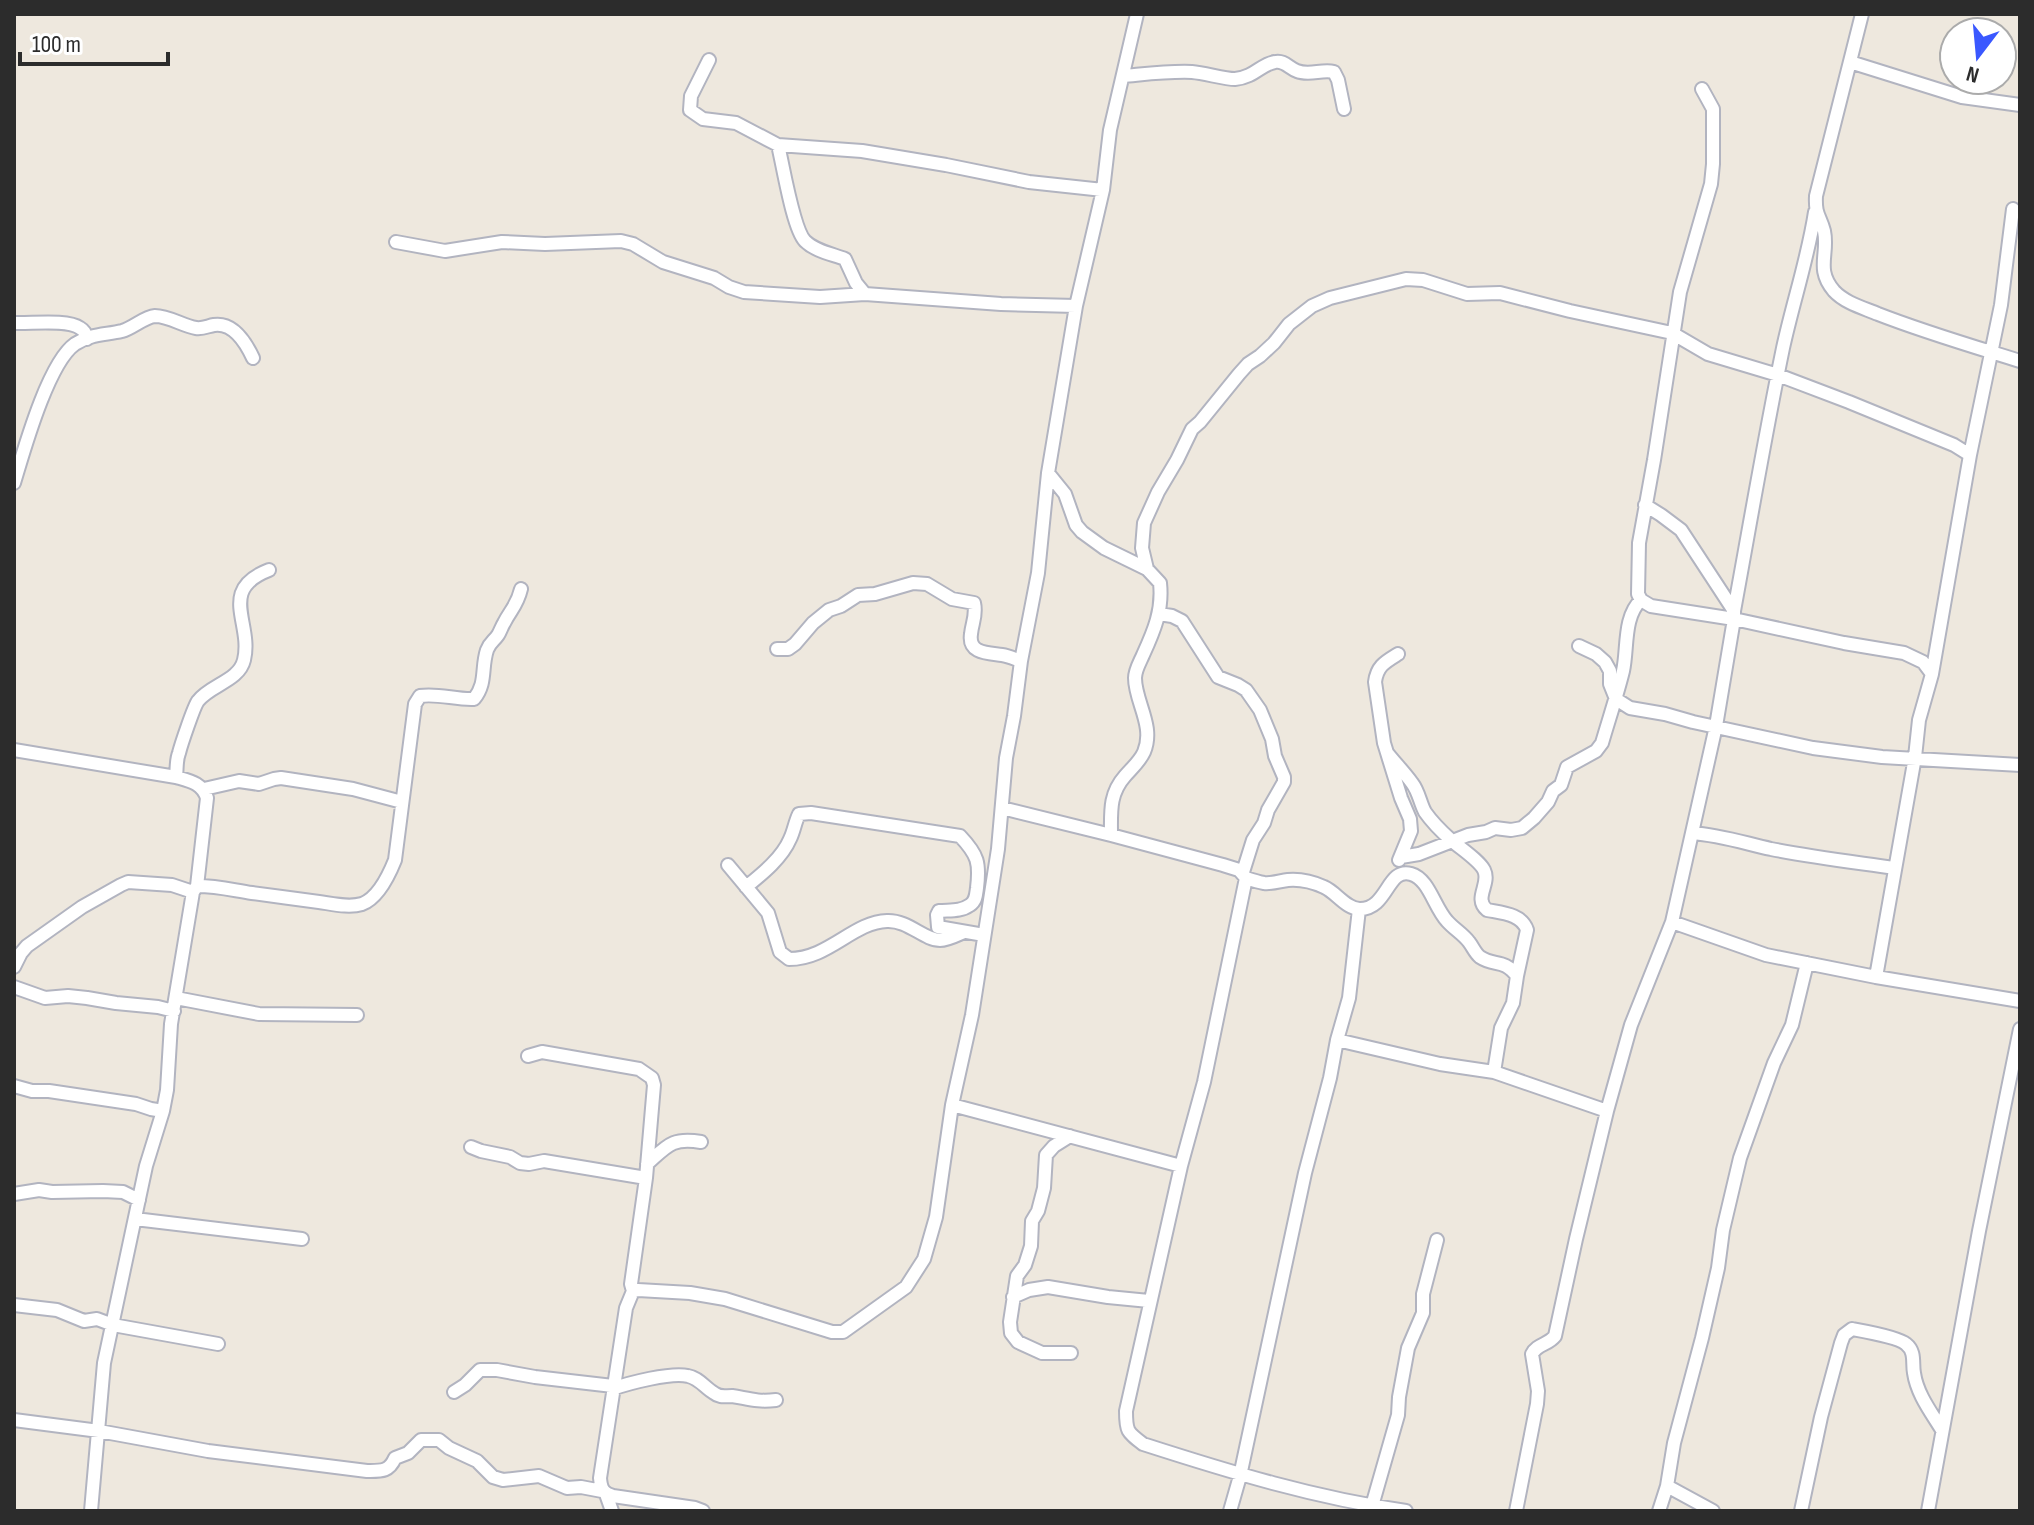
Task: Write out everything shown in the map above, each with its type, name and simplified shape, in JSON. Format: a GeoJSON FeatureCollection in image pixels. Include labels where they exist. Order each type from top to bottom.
{"type":"FeatureCollection","features":[{"type":"Feature","properties":{"kind":"street"},"geometry":{"type":"LineString","coordinates":[[633,1291],[690,1293],[725,1299],[832,1332],[843,1332],[906,1287],[924,1259],[936,1217],[952,1105],[972,1015],[998,849],[1006,758],[1038,573],[1048,473],[1076,306],[1103,190],[1110,130],[1137,14]]}},
{"type":"Feature","properties":{"kind":"street"},"geometry":{"type":"LineString","coordinates":[[1516,1511],[1537,1404],[1532,1354],[1537,1347],[1551,1342],[1555,1336],[1607,1111],[1631,1025],[1672,922],[1716,726],[1778,375],[1810,243],[1816,196],[1862,14]]}},
{"type":"Feature","properties":{"kind":"street"},"geometry":{"type":"LineString","coordinates":[[709,60],[691,96],[690,110],[703,119],[736,123],[778,145],[862,151],[1029,182],[1103,190]]}},
{"type":"Feature","properties":{"kind":"street"},"geometry":{"type":"LineString","coordinates":[[1123,76],[1189,72],[1231,79],[1250,76],[1273,62],[1284,62],[1297,71],[1334,72],[1344,109]]}},
{"type":"Feature","properties":{"kind":"street"},"geometry":{"type":"LineString","coordinates":[[1850,62],[1962,97],[2020,105]]}},
{"type":"Feature","properties":{"kind":"street"},"geometry":{"type":"LineString","coordinates":[[1702,89],[1713,109],[1711,184],[1680,292],[1672,333],[1639,543],[1638,588],[1641,600],[1660,607],[1734,615],[1844,643],[1904,653],[1923,662],[1932,674]]}},
{"type":"Feature","properties":{"kind":"street"},"geometry":{"type":"LineString","coordinates":[[778,145],[795,222],[802,239],[812,247],[845,259],[865,294]]}},
{"type":"Feature","properties":{"kind":"street"},"geometry":{"type":"LineString","coordinates":[[1876,977],[1919,720],[1932,674],[1970,455],[2001,305],[2013,209]]}},
{"type":"Feature","properties":{"kind":"street"},"geometry":{"type":"LineString","coordinates":[[1815,212],[1824,236],[1825,276],[1835,292],[1857,306],[1911,327],[2020,361]]}},
{"type":"Feature","properties":{"kind":"street"},"geometry":{"type":"LineString","coordinates":[[396,242],[445,251],[502,242],[621,241],[633,244],[663,262],[714,278],[744,292],[820,297],[865,294],[1076,306]]}},
{"type":"Feature","properties":{"kind":"street"},"geometry":{"type":"LineString","coordinates":[[1147,569],[1142,548],[1144,523],[1158,492],[1192,429],[1248,364],[1312,306],[1344,294],[1412,279],[1467,294],[1500,293],[1672,333],[1708,354],[1778,375],[1954,445],[1970,455]]}},
{"type":"Feature","properties":{"kind":"street"},"geometry":{"type":"LineString","coordinates":[[14,483],[33,424],[60,359],[68,350],[87,339],[122,331],[155,316],[198,329],[217,324],[227,326],[236,332],[253,358]]}},
{"type":"Feature","properties":{"kind":"street"},"geometry":{"type":"LineString","coordinates":[[14,323],[69,324],[79,327],[87,339]]}},
{"type":"Feature","properties":{"kind":"street"},"geometry":{"type":"LineString","coordinates":[[1048,473],[1065,494],[1076,525],[1082,532],[1104,548],[1147,569],[1160,583],[1155,629],[1135,676],[1147,742],[1136,765],[1116,787],[1111,804],[1111,835]]}},
{"type":"Feature","properties":{"kind":"street"},"geometry":{"type":"LineString","coordinates":[[1645,505],[1681,530],[1734,615]]}},
{"type":"Feature","properties":{"kind":"street"},"geometry":{"type":"LineString","coordinates":[[176,777],[178,754],[197,701],[227,680],[243,663],[243,588],[248,580],[269,570]]}},
{"type":"Feature","properties":{"kind":"street"},"geometry":{"type":"LineString","coordinates":[[777,649],[788,649],[829,610],[858,595],[875,594],[913,583],[927,584],[952,599],[974,603],[976,615],[970,635],[975,649],[1021,661]]}},
{"type":"Feature","properties":{"kind":"street"},"geometry":{"type":"LineString","coordinates":[[14,967],[27,946],[82,907],[128,882],[195,889],[220,886],[344,905],[360,905],[368,901],[390,872],[395,860],[415,704],[420,696],[428,694],[474,699],[482,690],[490,642],[499,634],[518,602],[521,589]]}},
{"type":"Feature","properties":{"kind":"street"},"geometry":{"type":"LineString","coordinates":[[1401,857],[1419,854],[1495,828],[1522,828],[1534,818],[1563,781],[1567,767],[1596,751],[1602,743],[1624,667],[1625,642],[1632,613],[1641,600]]}},
{"type":"Feature","properties":{"kind":"street"},"geometry":{"type":"LineString","coordinates":[[1159,614],[1182,621],[1218,677],[1246,690],[1260,710],[1272,739],[1284,782],[1253,840],[1244,875],[1204,1082],[1149,1301],[1126,1411],[1126,1428],[1143,1444],[1240,1476],[1373,1508],[1406,1511]]}},
{"type":"Feature","properties":{"kind":"street"},"geometry":{"type":"LineString","coordinates":[[1579,646],[1605,662],[1616,699],[1630,708],[1813,748],[1882,757],[2020,765]]}},
{"type":"Feature","properties":{"kind":"street"},"geometry":{"type":"LineString","coordinates":[[1002,808],[1223,865],[1265,883],[1306,881],[1326,888],[1348,905],[1359,909],[1377,903],[1393,878],[1411,831],[1410,819],[1388,754],[1375,682],[1381,665],[1398,654]]}},
{"type":"Feature","properties":{"kind":"street"},"geometry":{"type":"LineString","coordinates":[[14,750],[176,777],[204,789],[207,798],[174,1011],[167,1090],[146,1166],[104,1363],[91,1511]]}},
{"type":"Feature","properties":{"kind":"street"},"geometry":{"type":"LineString","coordinates":[[1388,754],[1412,782],[1424,810],[1452,841],[1482,866],[1486,874],[1480,899],[1483,908],[1519,918],[1525,923],[1527,930],[1513,1003],[1501,1028],[1494,1072]]}},
{"type":"Feature","properties":{"kind":"street"},"geometry":{"type":"LineString","coordinates":[[204,789],[239,781],[259,784],[281,778],[353,789],[402,802]]}},
{"type":"Feature","properties":{"kind":"street"},"geometry":{"type":"LineString","coordinates":[[746,887],[764,872],[784,848],[799,814],[811,813],[960,836],[970,846],[980,867],[976,899],[962,909],[939,911],[936,923],[938,927],[984,935]]}},
{"type":"Feature","properties":{"kind":"street"},"geometry":{"type":"LineString","coordinates":[[1692,833],[1717,835],[1814,857],[1894,868]]}},
{"type":"Feature","properties":{"kind":"street"},"geometry":{"type":"LineString","coordinates":[[728,865],[768,913],[780,952],[789,959],[827,950],[871,924],[890,921],[909,925],[936,940],[967,931]]}},
{"type":"Feature","properties":{"kind":"street"},"geometry":{"type":"LineString","coordinates":[[1393,878],[1401,873],[1411,874],[1423,881],[1446,920],[1479,956],[1487,961],[1506,964],[1517,976]]}},
{"type":"Feature","properties":{"kind":"street"},"geometry":{"type":"LineString","coordinates":[[1230,1511],[1305,1173],[1349,998],[1359,909]]}},
{"type":"Feature","properties":{"kind":"street"},"geometry":{"type":"LineString","coordinates":[[1672,922],[1766,955],[2020,1001]]}},
{"type":"Feature","properties":{"kind":"street"},"geometry":{"type":"LineString","coordinates":[[1659,1511],[1718,1268],[1723,1230],[1740,1158],[1774,1063],[1792,1025],[1807,963]]}},
{"type":"Feature","properties":{"kind":"street"},"geometry":{"type":"LineString","coordinates":[[14,987],[45,998],[68,996],[174,1011]]}},
{"type":"Feature","properties":{"kind":"street"},"geometry":{"type":"LineString","coordinates":[[176,998],[259,1014],[357,1015]]}},
{"type":"Feature","properties":{"kind":"street"},"geometry":{"type":"LineString","coordinates":[[1928,1511],[1979,1231],[2020,1029]]}},
{"type":"Feature","properties":{"kind":"street"},"geometry":{"type":"LineString","coordinates":[[1337,1040],[1440,1064],[1494,1072],[1607,1111]]}},
{"type":"Feature","properties":{"kind":"street"},"geometry":{"type":"LineString","coordinates":[[528,1056],[542,1052],[639,1069],[652,1078],[654,1085],[631,1284],[633,1291],[626,1308],[600,1478],[612,1511]]}},
{"type":"Feature","properties":{"kind":"street"},"geometry":{"type":"LineString","coordinates":[[14,1086],[136,1104],[163,1111]]}},
{"type":"Feature","properties":{"kind":"street"},"geometry":{"type":"LineString","coordinates":[[952,1105],[1181,1166]]}},
{"type":"Feature","properties":{"kind":"street"},"geometry":{"type":"LineString","coordinates":[[1070,1136],[1046,1155],[1044,1188],[1032,1221],[1031,1246],[1025,1265],[1017,1276],[1011,1333],[1018,1342],[1042,1353],[1071,1353]]}},
{"type":"Feature","properties":{"kind":"street"},"geometry":{"type":"LineString","coordinates":[[646,1171],[671,1142],[683,1139],[701,1142]]}},
{"type":"Feature","properties":{"kind":"street"},"geometry":{"type":"LineString","coordinates":[[471,1147],[510,1157],[520,1163],[544,1161],[646,1171]]}},
{"type":"Feature","properties":{"kind":"street"},"geometry":{"type":"LineString","coordinates":[[14,1194],[39,1190],[103,1191],[123,1192],[139,1200]]}},
{"type":"Feature","properties":{"kind":"street"},"geometry":{"type":"LineString","coordinates":[[135,1219],[302,1239]]}},
{"type":"Feature","properties":{"kind":"street"},"geometry":{"type":"LineString","coordinates":[[1373,1508],[1398,1415],[1408,1348],[1423,1313],[1423,1294],[1437,1240]]}},
{"type":"Feature","properties":{"kind":"street"},"geometry":{"type":"LineString","coordinates":[[1013,1297],[1048,1287],[1149,1301]]}},
{"type":"Feature","properties":{"kind":"street"},"geometry":{"type":"LineString","coordinates":[[14,1305],[57,1310],[84,1321],[97,1319],[113,1325],[218,1344]]}},
{"type":"Feature","properties":{"kind":"street"},"geometry":{"type":"LineString","coordinates":[[1801,1511],[1821,1417],[1841,1343],[1848,1331],[1852,1329],[1898,1339],[1908,1345],[1913,1354],[1914,1375],[1921,1396],[1942,1430]]}},
{"type":"Feature","properties":{"kind":"street"},"geometry":{"type":"LineString","coordinates":[[454,1392],[480,1370],[497,1370],[613,1387],[689,1376],[721,1397],[733,1396],[761,1402],[776,1400]]}},
{"type":"Feature","properties":{"kind":"street"},"geometry":{"type":"LineString","coordinates":[[14,1420],[99,1431],[208,1451],[367,1471],[383,1471],[391,1466],[395,1458],[408,1453],[421,1440],[434,1439],[477,1461],[493,1477],[503,1480],[539,1476],[567,1488],[581,1487],[703,1511]]}},
{"type":"Feature","properties":{"kind":"street"},"geometry":{"type":"LineString","coordinates":[[1667,1486],[1713,1511]]}}]}
